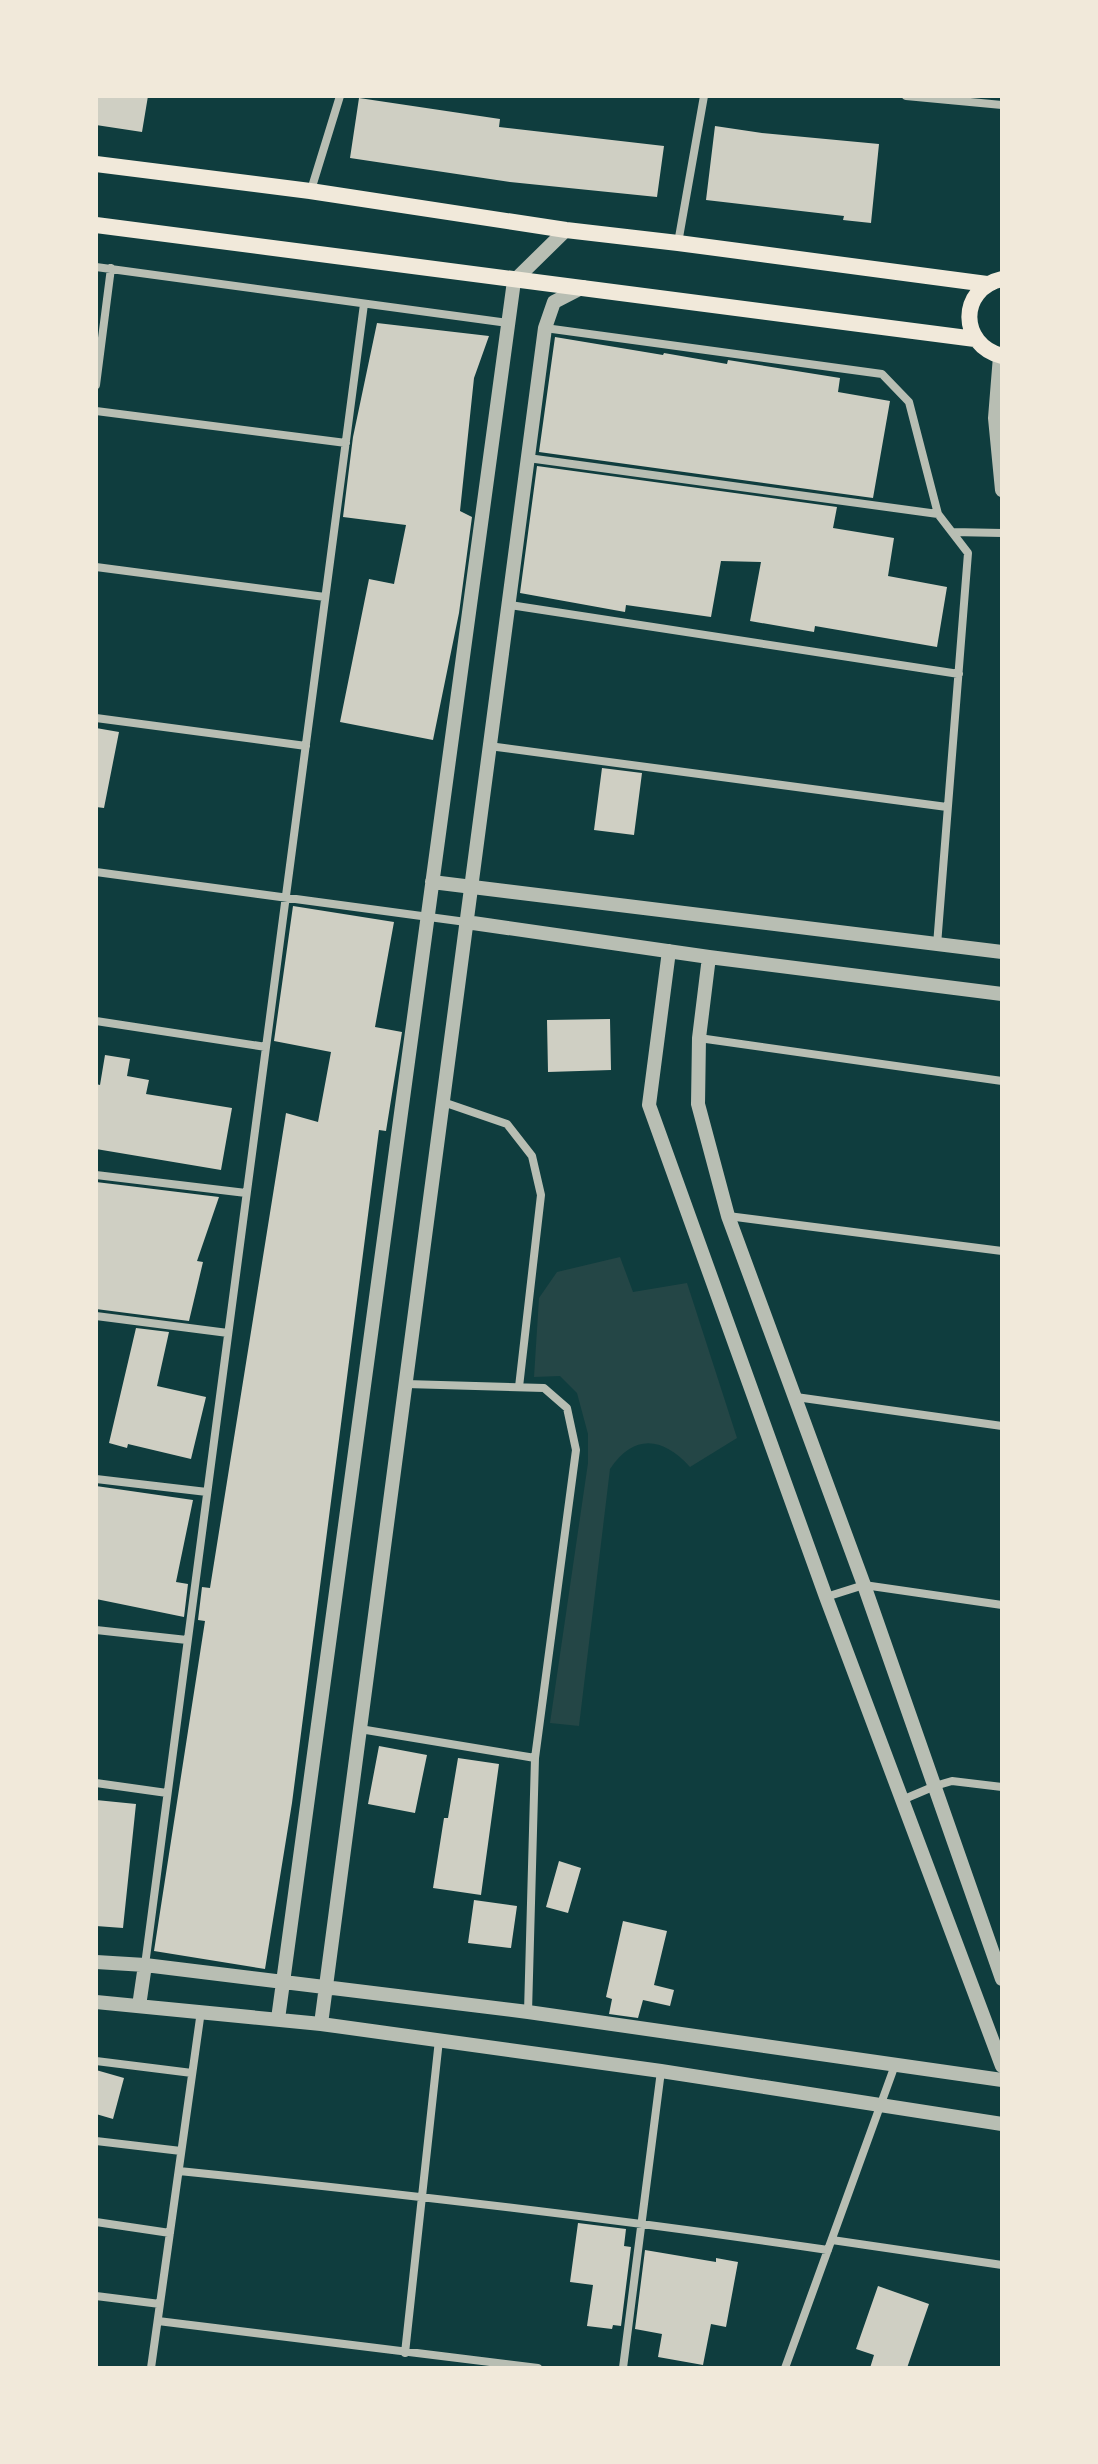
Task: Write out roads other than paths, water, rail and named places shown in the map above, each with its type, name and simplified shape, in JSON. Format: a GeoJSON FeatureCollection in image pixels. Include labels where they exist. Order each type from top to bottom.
{"type":"FeatureCollection","features":[{"type":"Feature","properties":{"kind":"main road"},"geometry":{"type":"LineString","coordinates":[[96,164],[310,191],[566,230],[995,281]]}},
{"type":"Feature","properties":{"kind":"main road"},"geometry":{"type":"LineString","coordinates":[[96,225],[975,339]]}},
{"type":"Feature","properties":{"kind":"main road"},"geometry":{"type":"LineString","coordinates":[[995,281],[979,291],[970,309],[969,319],[975,339],[982,347],[1001,356]]}},
{"type":"Feature","properties":{"kind":"street"},"geometry":{"type":"LineString","coordinates":[[310,191],[340,96]]}},
{"type":"Feature","properties":{"kind":"street"},"geometry":{"type":"LineString","coordinates":[[678,243],[704,96]]}},
{"type":"Feature","properties":{"kind":"street"},"geometry":{"type":"LineString","coordinates":[[906,96],[1002,105]]}},
{"type":"Feature","properties":{"kind":"street"},"geometry":{"type":"LineString","coordinates":[[278,2019],[514,281],[566,230]]}},
{"type":"Feature","properties":{"kind":"street"},"geometry":{"type":"LineString","coordinates":[[96,267],[508,323]]}},
{"type":"Feature","properties":{"kind":"street"},"geometry":{"type":"LineString","coordinates":[[96,385],[111,268]]}},
{"type":"Feature","properties":{"kind":"street"},"geometry":{"type":"LineString","coordinates":[[321,2024],[545,328],[554,302],[583,287]]}},
{"type":"Feature","properties":{"kind":"street"},"geometry":{"type":"LineString","coordinates":[[139,2006],[364,304]]}},
{"type":"Feature","properties":{"kind":"street"},"geometry":{"type":"LineString","coordinates":[[545,328],[882,374],[909,402],[938,514],[968,553],[937,945]]}},
{"type":"Feature","properties":{"kind":"street"},"geometry":{"type":"LineString","coordinates":[[1001,356],[995,418],[1002,490]]}},
{"type":"Feature","properties":{"kind":"street"},"geometry":{"type":"LineString","coordinates":[[96,411],[346,443]]}},
{"type":"Feature","properties":{"kind":"street"},"geometry":{"type":"LineString","coordinates":[[528,458],[938,514]]}},
{"type":"Feature","properties":{"kind":"street"},"geometry":{"type":"LineString","coordinates":[[952,532],[1002,533]]}},
{"type":"Feature","properties":{"kind":"street"},"geometry":{"type":"LineString","coordinates":[[96,567],[325,597]]}},
{"type":"Feature","properties":{"kind":"street"},"geometry":{"type":"LineString","coordinates":[[510,605],[959,674]]}},
{"type":"Feature","properties":{"kind":"street"},"geometry":{"type":"LineString","coordinates":[[96,718],[306,746]]}},
{"type":"Feature","properties":{"kind":"street"},"geometry":{"type":"LineString","coordinates":[[489,746],[947,807]]}},
{"type":"Feature","properties":{"kind":"street"},"geometry":{"type":"LineString","coordinates":[[96,872],[709,957],[1002,994]]}},
{"type":"Feature","properties":{"kind":"street"},"geometry":{"type":"LineString","coordinates":[[432,882],[1002,952]]}},
{"type":"Feature","properties":{"kind":"street"},"geometry":{"type":"LineString","coordinates":[[669,951],[649,1105],[826,1597],[1002,2066]]}},
{"type":"Feature","properties":{"kind":"street"},"geometry":{"type":"LineString","coordinates":[[709,957],[699,1038],[698,1104],[728,1216],[864,1585],[999,1962],[1002,1979]]}},
{"type":"Feature","properties":{"kind":"street"},"geometry":{"type":"LineString","coordinates":[[96,1021],[266,1047]]}},
{"type":"Feature","properties":{"kind":"street"},"geometry":{"type":"LineString","coordinates":[[699,1038],[1002,1081]]}},
{"type":"Feature","properties":{"kind":"street"},"geometry":{"type":"LineString","coordinates":[[443,1102],[507,1124],[532,1156],[541,1195],[519,1387]]}},
{"type":"Feature","properties":{"kind":"street"},"geometry":{"type":"LineString","coordinates":[[96,1175],[246,1193]]}},
{"type":"Feature","properties":{"kind":"street"},"geometry":{"type":"LineString","coordinates":[[728,1216],[1002,1251]]}},
{"type":"Feature","properties":{"kind":"street"},"geometry":{"type":"LineString","coordinates":[[96,1316],[228,1333]]}},
{"type":"Feature","properties":{"kind":"street"},"geometry":{"type":"LineString","coordinates":[[406,1384],[544,1388],[567,1408],[576,1450],[535,1758],[528,2012]]}},
{"type":"Feature","properties":{"kind":"street"},"geometry":{"type":"LineString","coordinates":[[796,1397],[1002,1426]]}},
{"type":"Feature","properties":{"kind":"street"},"geometry":{"type":"LineString","coordinates":[[96,1479],[207,1492]]}},
{"type":"Feature","properties":{"kind":"street"},"geometry":{"type":"LineString","coordinates":[[826,1597],[864,1585],[1002,1605]]}},
{"type":"Feature","properties":{"kind":"street"},"geometry":{"type":"LineString","coordinates":[[96,1630],[187,1640]]}},
{"type":"Feature","properties":{"kind":"street"},"geometry":{"type":"LineString","coordinates":[[360,1729],[535,1758]]}},
{"type":"Feature","properties":{"kind":"street"},"geometry":{"type":"LineString","coordinates":[[902,1800],[952,1781],[1002,1787]]}},
{"type":"Feature","properties":{"kind":"street"},"geometry":{"type":"LineString","coordinates":[[96,1783],[167,1793]]}},
{"type":"Feature","properties":{"kind":"street"},"geometry":{"type":"LineString","coordinates":[[96,1962],[145,1965],[528,2012],[1002,2080]]}},
{"type":"Feature","properties":{"kind":"street"},"geometry":{"type":"LineString","coordinates":[[96,2002],[321,2024],[661,2071],[1002,2124]]}},
{"type":"Feature","properties":{"kind":"street"},"geometry":{"type":"LineString","coordinates":[[151,2368],[201,2011]]}},
{"type":"Feature","properties":{"kind":"street"},"geometry":{"type":"LineString","coordinates":[[405,2353],[439,2040]]}},
{"type":"Feature","properties":{"kind":"street"},"geometry":{"type":"LineString","coordinates":[[96,2061],[192,2073]]}},
{"type":"Feature","properties":{"kind":"street"},"geometry":{"type":"LineString","coordinates":[[785,2368],[895,2065]]}},
{"type":"Feature","properties":{"kind":"street"},"geometry":{"type":"LineString","coordinates":[[623,2368],[661,2071]]}},
{"type":"Feature","properties":{"kind":"street"},"geometry":{"type":"LineString","coordinates":[[96,2141],[181,2151]]}},
{"type":"Feature","properties":{"kind":"street"},"geometry":{"type":"LineString","coordinates":[[179,2171],[642,2222],[828,2250]]}},
{"type":"Feature","properties":{"kind":"street"},"geometry":{"type":"LineString","coordinates":[[96,2222],[170,2233]]}},
{"type":"Feature","properties":{"kind":"street"},"geometry":{"type":"LineString","coordinates":[[832,2240],[1002,2265]]}},
{"type":"Feature","properties":{"kind":"street"},"geometry":{"type":"LineString","coordinates":[[96,2296],[160,2304]]}},
{"type":"Feature","properties":{"kind":"street"},"geometry":{"type":"LineString","coordinates":[[158,2321],[538,2368]]}}]}
